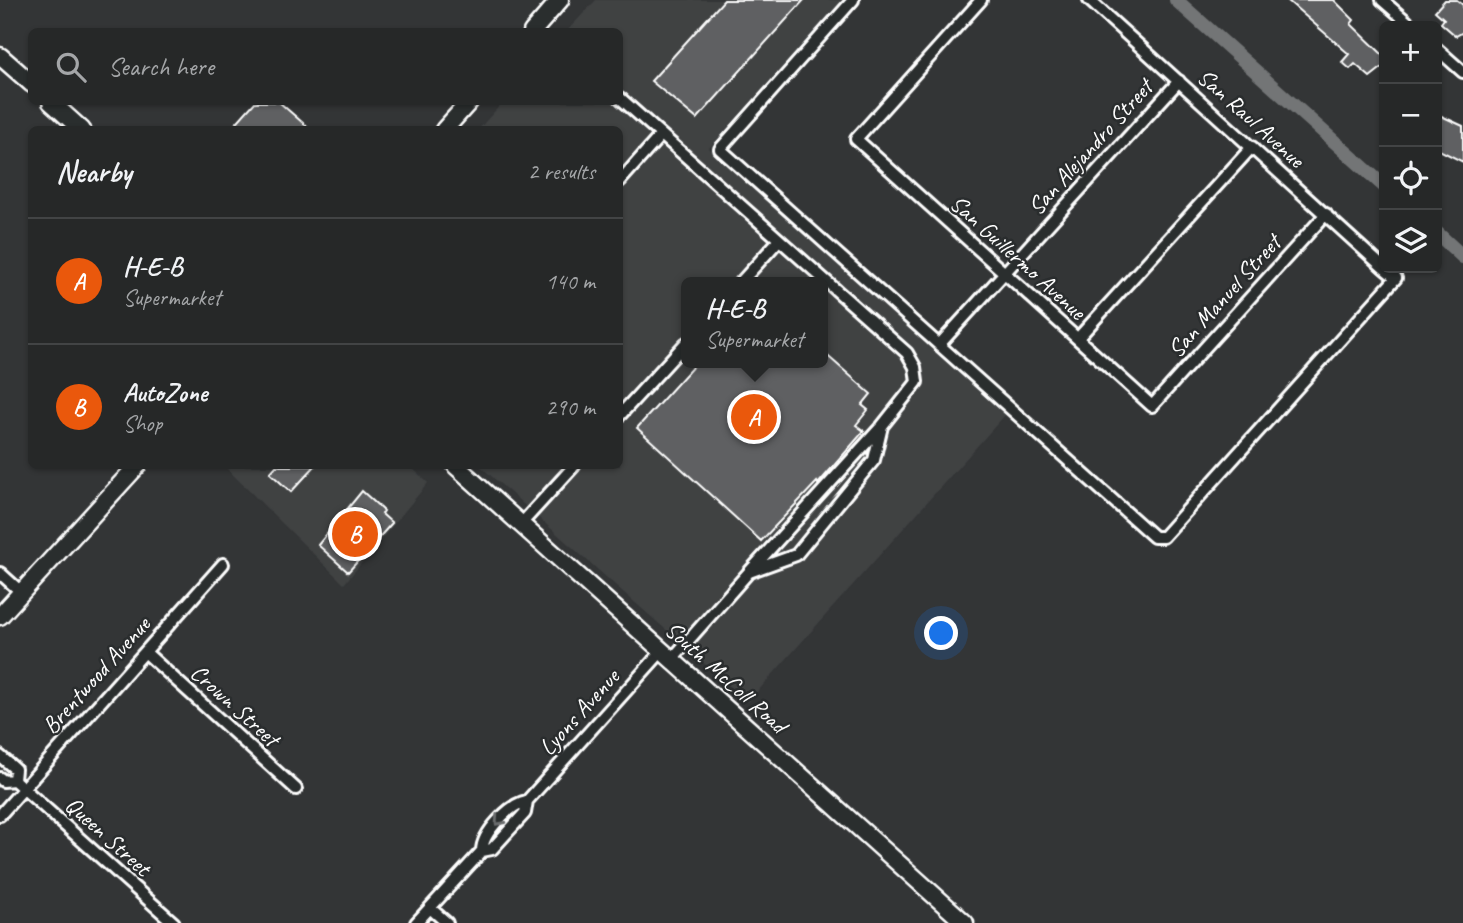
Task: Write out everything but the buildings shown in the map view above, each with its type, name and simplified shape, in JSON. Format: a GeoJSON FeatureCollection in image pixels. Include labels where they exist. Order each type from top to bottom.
{"type":"FeatureCollection","features":[{"type":"Feature","properties":{"kind":"main road"},"geometry":{"type":"LineString","coordinates":[[539,28],[560,0]]}},
{"type":"Feature","properties":{"kind":"main road"},"geometry":{"type":"LineString","coordinates":[[0,56],[28,80]]}},
{"type":"Feature","properties":{"kind":"main road"},"geometry":{"type":"LineString","coordinates":[[54,105],[78,126]]}},
{"type":"Feature","properties":{"kind":"main road"},"geometry":{"type":"LineString","coordinates":[[448,126],[466,105]]}},
{"type":"Feature","properties":{"kind":"main road"},"geometry":{"type":"LineString","coordinates":[[0,615],[133,469]]}},
{"type":"Feature","properties":{"kind":"main road","name":"South McColl Road"},"geometry":{"type":"LineString","coordinates":[[459,469],[965,923]]}},
{"type":"Feature","properties":{"kind":"street"},"geometry":{"type":"LineString","coordinates":[[853,0],[720,149],[939,345]]}},
{"type":"Feature","properties":{"kind":"street","name":"San Guillermo Avenue"},"geometry":{"type":"LineString","coordinates":[[981,0],[856,139],[1152,406]]}},
{"type":"Feature","properties":{"kind":"street","name":"San Raul Avenue"},"geometry":{"type":"LineString","coordinates":[[1089,0],[1379,263]]}},
{"type":"Feature","properties":{"kind":"street"},"geometry":{"type":"LineString","coordinates":[[1382,0],[1406,21]]}},
{"type":"Feature","properties":{"kind":"street"},"geometry":{"type":"LineString","coordinates":[[1442,53],[1463,72]]}},
{"type":"Feature","properties":{"kind":"street","name":"San Alejandro Street"},"geometry":{"type":"LineString","coordinates":[[939,345],[1179,81]]}},
{"type":"Feature","properties":{"kind":"street","name":"Lyons Avenue"},"geometry":{"type":"LineString","coordinates":[[623,101],[821,277]]}},
{"type":"Feature","properties":{"kind":"street"},"geometry":{"type":"LineString","coordinates":[[623,178],[661,135]]}},
{"type":"Feature","properties":{"kind":"street"},"geometry":{"type":"LineString","coordinates":[[1078,338],[1252,147]]}},
{"type":"Feature","properties":{"kind":"street","name":"San Manuel Street"},"geometry":{"type":"LineString","coordinates":[[1152,406],[1326,214]]}},
{"type":"Feature","properties":{"kind":"street"},"geometry":{"type":"LineString","coordinates":[[746,277],[779,240]]}},
{"type":"Feature","properties":{"kind":"street","name":"San Raul Avenue"},"geometry":{"type":"LineString","coordinates":[[939,345],[1154,537],[1163,537],[1396,278],[1390,273]]}},
{"type":"Feature","properties":{"kind":"street","name":"Lyons Avenue"},"geometry":{"type":"LineString","coordinates":[[416,923],[482,851],[482,840],[515,803],[527,801],[749,572],[882,426],[917,382],[915,367],[907,353],[828,283]]}},
{"type":"Feature","properties":{"kind":"street"},"geometry":{"type":"LineString","coordinates":[[623,412],[681,348]]}},
{"type":"Feature","properties":{"kind":"street"},"geometry":{"type":"LineString","coordinates":[[749,572],[796,555],[874,460],[882,426]]}},
{"type":"Feature","properties":{"kind":"street"},"geometry":{"type":"LineString","coordinates":[[521,524],[571,469]]}},
{"type":"Feature","properties":{"kind":"street","name":"Brentwood Avenue"},"geometry":{"type":"LineString","coordinates":[[0,814],[223,564]]}},
{"type":"Feature","properties":{"kind":"street"},"geometry":{"type":"LineString","coordinates":[[0,573],[21,592]]}},
{"type":"Feature","properties":{"kind":"street","name":"Crown Street"},"geometry":{"type":"LineString","coordinates":[[145,652],[296,789]]}},
{"type":"Feature","properties":{"kind":"street","name":"Queen Street"},"geometry":{"type":"LineString","coordinates":[[0,756],[15,769],[14,780],[174,923]]}},
{"type":"Feature","properties":{"kind":"street"},"geometry":{"type":"LineString","coordinates":[[0,778],[3,781],[14,780]]}},
{"type":"Feature","properties":{"kind":"street"},"geometry":{"type":"LineString","coordinates":[[430,908],[447,923]]}},
{"type":"Feature","properties":{"kind":"shaded area"},"geometry":{"type":"Polygon","coordinates":[[[596,0],[843,0],[709,148],[1005,415],[748,702],[483,469],[623,469],[623,126],[482,126],[500,105],[623,105],[623,28],[570,28],[596,0]]]}},
{"type":"Feature","properties":{"kind":"shaded area"},"geometry":{"type":"Polygon","coordinates":[[[227,469],[413,469],[428,483],[344,584],[227,469]]]}},
{"type":"Feature","properties":{"kind":"waterway"},"geometry":{"type":"LineString","coordinates":[[1176,0],[1379,182]]}},
{"type":"Feature","properties":{"kind":"waterway"},"geometry":{"type":"LineString","coordinates":[[1442,238],[1463,257]]}},
{"type":"Feature","properties":{"kind":"place","name":"H-E-B"},"geometry":{"type":"Point","coordinates":[754,417]}},
{"type":"Feature","properties":{"kind":"place","name":"AutoZone"},"geometry":{"type":"Point","coordinates":[355,534]}}]}
